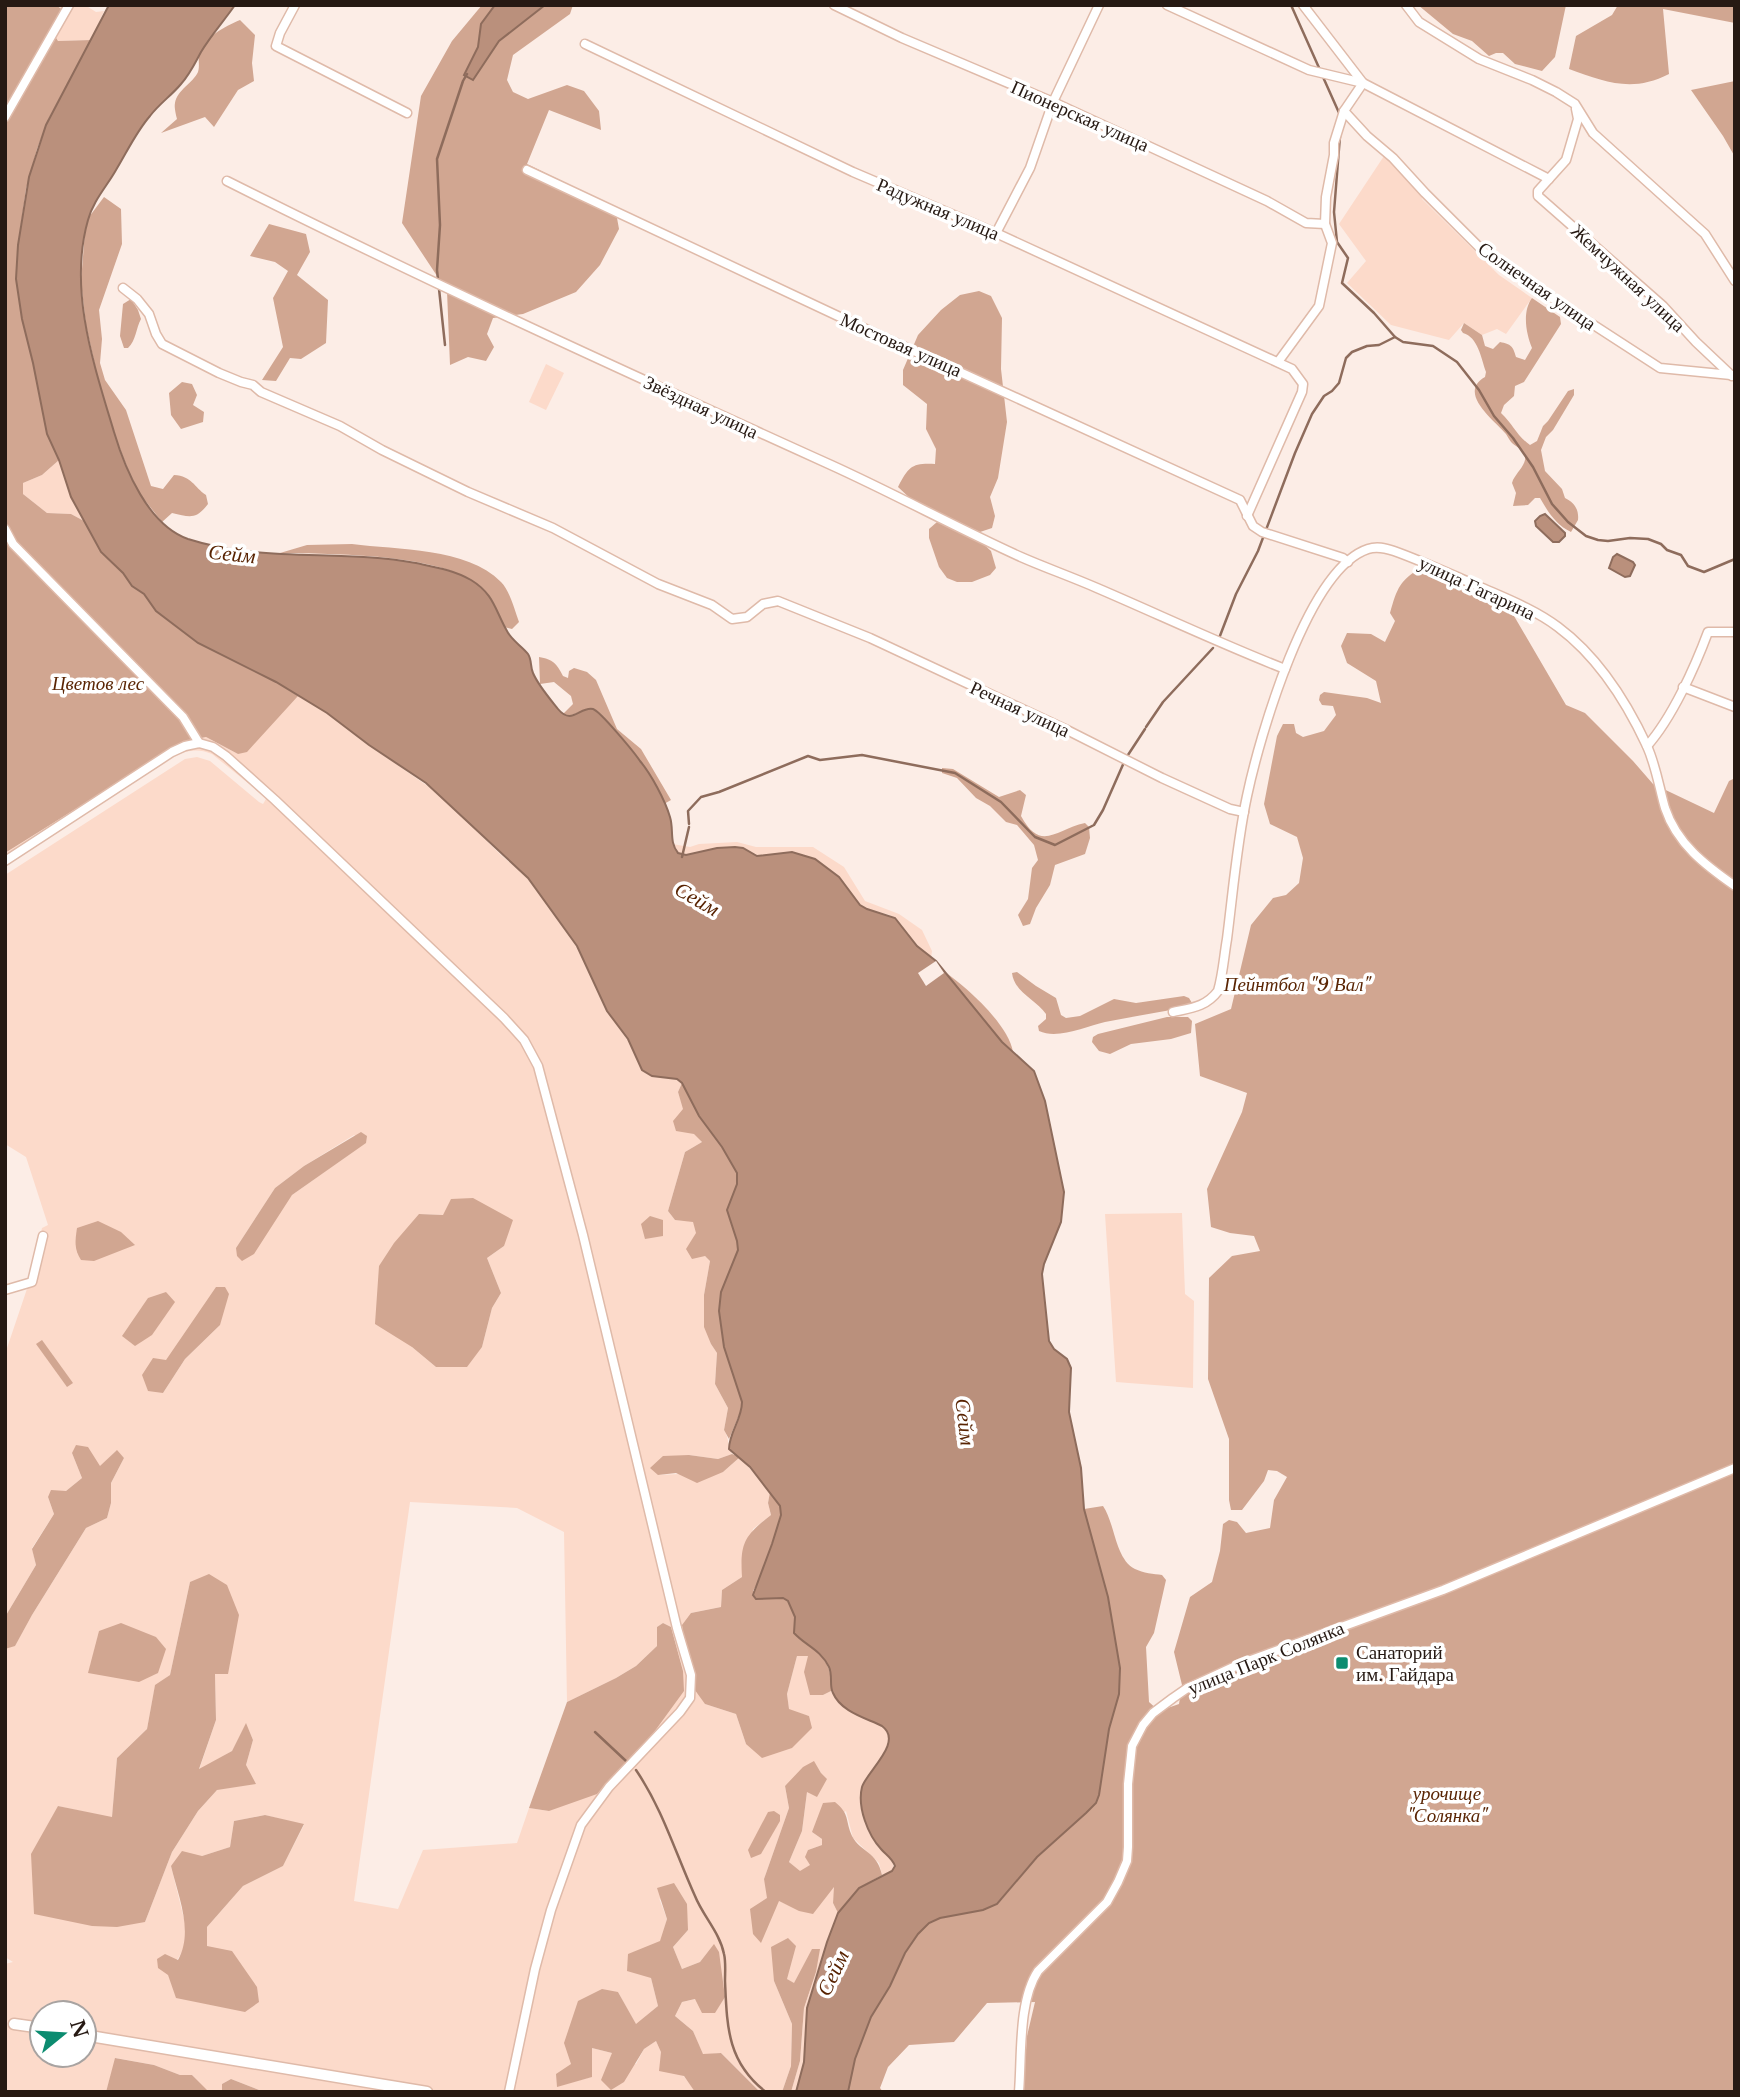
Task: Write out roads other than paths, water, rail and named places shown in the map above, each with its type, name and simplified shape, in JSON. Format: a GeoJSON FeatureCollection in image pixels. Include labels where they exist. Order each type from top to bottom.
{"type":"FeatureCollection","features":[{"type":"Feature","properties":{"kind":"street"},"geometry":{"type":"LineString","coordinates":[[5,117],[69,5]]}},
{"type":"Feature","properties":{"kind":"street"},"geometry":{"type":"LineString","coordinates":[[295,5],[276,46],[407,113]]}},
{"type":"Feature","properties":{"kind":"street","name":"Пионерская улица"},"geometry":{"type":"LineString","coordinates":[[834,5],[902,38],[1053,102],[1267,201],[1306,223],[1325,224]]}},
{"type":"Feature","properties":{"kind":"street"},"geometry":{"type":"LineString","coordinates":[[995,235],[1030,169],[1053,102],[1099,5]]}},
{"type":"Feature","properties":{"kind":"street"},"geometry":{"type":"LineString","coordinates":[[1167,5],[1310,70],[1363,83],[1549,179],[1566,160],[1578,119],[1575,104]]}},
{"type":"Feature","properties":{"kind":"street"},"geometry":{"type":"LineString","coordinates":[[1303,5],[1363,83]]}},
{"type":"Feature","properties":{"kind":"street"},"geometry":{"type":"LineString","coordinates":[[1406,5],[1419,22],[1479,59],[1532,80],[1575,104],[1593,133],[1704,234],[1735,281]]}},
{"type":"Feature","properties":{"kind":"street","name":"Радужная улица"},"geometry":{"type":"LineString","coordinates":[[585,44],[853,173],[1292,369],[1303,384],[1302,392],[1247,516]]}},
{"type":"Feature","properties":{"kind":"street"},"geometry":{"type":"LineString","coordinates":[[1278,362],[1319,306],[1332,243],[1325,224],[1334,143],[1344,111],[1363,83]]}},
{"type":"Feature","properties":{"kind":"street","name":"Солнечная улица"},"geometry":{"type":"LineString","coordinates":[[1344,111],[1489,257],[1660,368],[1733,377]]}},
{"type":"Feature","properties":{"kind":"street","name":"Мостовая улица"},"geometry":{"type":"LineString","coordinates":[[527,170],[1240,500],[1253,526],[1265,533],[1343,558],[1348,562]]}},
{"type":"Feature","properties":{"kind":"street","name":"Жемчужная улица"},"geometry":{"type":"LineString","coordinates":[[1549,179],[1538,191],[1538,196],[1663,306],[1733,377]]}},
{"type":"Feature","properties":{"kind":"street","name":"Звёздная улица"},"geometry":{"type":"LineString","coordinates":[[227,181],[359,247],[409,268],[1010,551],[1226,646],[1285,669]]}},
{"type":"Feature","properties":{"kind":"street","name":"Речная улица"},"geometry":{"type":"LineString","coordinates":[[122,288],[137,299],[149,314],[162,344],[219,373],[253,385],[261,392],[341,426],[382,450],[468,492],[553,528],[658,584],[712,605],[732,619],[747,617],[763,604],[778,601],[808,612],[1065,729],[1162,778],[1230,809],[1244,812]]}},
{"type":"Feature","properties":{"kind":"street"},"geometry":{"type":"LineString","coordinates":[[5,529],[13,544],[183,717],[199,743]]}},
{"type":"Feature","properties":{"kind":"street","name":"улица Гагарина"},"geometry":{"type":"LineString","coordinates":[[1173,1012],[1203,1005],[1218,991],[1244,812],[1285,669],[1312,608],[1330,580],[1348,562],[1369,549],[1381,547],[1394,551],[1522,605],[1574,640],[1606,677],[1628,709],[1647,746],[1672,826],[1688,848],[1735,886]]}},
{"type":"Feature","properties":{"kind":"street"},"geometry":{"type":"LineString","coordinates":[[1647,746],[1657,735],[1683,687],[1708,632],[1735,632]]}},
{"type":"Feature","properties":{"kind":"street"},"geometry":{"type":"LineString","coordinates":[[1683,687],[1735,707]]}},
{"type":"Feature","properties":{"kind":"street"},"geometry":{"type":"LineString","coordinates":[[5,860],[172,752],[199,743],[213,747],[295,819],[504,1018],[524,1040],[538,1066],[583,1236],[677,1628],[691,1675],[690,1698],[680,1712],[609,1787],[581,1825],[551,1909],[538,1957],[509,2092]]}},
{"type":"Feature","properties":{"kind":"street"},"geometry":{"type":"LineString","coordinates":[[5,1290],[32,1282],[43,1236]]}},
{"type":"Feature","properties":{"kind":"street","name":"улица Парк Солянка"},"geometry":{"type":"LineString","coordinates":[[1019,2092],[1024,2015],[1031,1982],[1038,1971],[1107,1902],[1118,1882],[1128,1847],[1131,1749],[1139,1731],[1153,1713],[1186,1689],[1240,1664],[1443,1590],[1735,1468]]}},
{"type":"Feature","properties":{"kind":"street"},"geometry":{"type":"LineString","coordinates":[[14,2024],[28,2026]]}},
{"type":"Feature","properties":{"kind":"street"},"geometry":{"type":"LineString","coordinates":[[98,2037],[427,2092]]}},
{"type":"Feature","properties":{"kind":"street"},"geometry":{"type":"LineString","coordinates":[[372,2082],[393,2092]]}},
{"type":"Feature","properties":{"kind":"water","name":"Сейм"},"geometry":{"type":"Polygon","coordinates":[[[109,5],[235,5],[184,80],[136,135],[93,206],[83,246],[82,300],[99,380],[125,462],[140,494],[161,522],[188,539],[216,546],[244,551],[416,563],[444,569],[479,585],[489,597],[509,635],[528,654],[535,678],[558,709],[568,716],[588,709],[597,711],[637,756],[665,803],[678,853],[686,855],[735,847],[743,848],[757,856],[792,852],[815,859],[839,877],[860,905],[895,918],[917,946],[936,961],[1002,1042],[1034,1071],[1045,1101],[1064,1192],[1061,1222],[1042,1274],[1049,1341],[1054,1349],[1067,1359],[1071,1368],[1069,1412],[1081,1468],[1084,1509],[1108,1597],[1120,1668],[1119,1694],[1109,1729],[1099,1795],[1096,1803],[1037,1857],[997,1904],[983,1910],[940,1918],[929,1923],[918,1934],[871,2017],[855,2059],[848,2092],[796,2092],[804,2062],[807,2008],[838,1913],[859,1888],[892,1871],[895,1866],[872,1836],[861,1803],[865,1780],[887,1748],[889,1740],[888,1733],[882,1726],[854,1714],[837,1700],[832,1690],[830,1670],[825,1661],[794,1633],[795,1617],[788,1601],[783,1598],[756,1599],[753,1595],[781,1515],[780,1506],[750,1467],[729,1449],[742,1402],[724,1347],[719,1311],[721,1292],[738,1250],[727,1210],[737,1184],[737,1173],[699,1116],[682,1083],[677,1079],[652,1076],[642,1070],[628,1039],[607,1011],[577,946],[528,878],[426,783],[327,713],[276,682],[198,643],[156,611],[144,594],[132,586],[123,573],[101,552],[71,497],[47,434],[22,319],[16,279],[18,245],[29,177],[46,125],[109,5]]]}},
{"type":"Feature","properties":{"kind":"water"},"geometry":{"type":"Polygon","coordinates":[[[495,5],[545,5],[499,41],[473,80],[464,75],[478,47],[481,24],[495,5]]]}},
{"type":"Feature","properties":{"kind":"water"},"geometry":{"type":"Polygon","coordinates":[[[1545,514],[1565,533],[1559,542],[1553,542],[1536,526],[1535,521],[1545,514]]]}},
{"type":"Feature","properties":{"kind":"water"},"geometry":{"type":"Polygon","coordinates":[[[1617,554],[1635,565],[1630,576],[1625,577],[1609,568],[1617,554]]]}},
{"type":"Feature","properties":{"kind":"waterway"},"geometry":{"type":"LineString","coordinates":[[1291,5],[1320,70]]}},
{"type":"Feature","properties":{"kind":"waterway"},"geometry":{"type":"LineString","coordinates":[[445,345],[437,270],[440,225],[437,159],[467,74]]}},
{"type":"Feature","properties":{"kind":"waterway"},"geometry":{"type":"LineString","coordinates":[[1323,77],[1340,115]]}},
{"type":"Feature","properties":{"kind":"waterway"},"geometry":{"type":"LineString","coordinates":[[1340,136],[1334,212],[1337,242],[1348,258],[1342,283],[1395,337],[1403,342],[1433,346],[1457,362],[1533,467],[1552,504],[1568,522],[1586,536],[1608,541],[1648,539],[1681,555],[1688,566],[1704,572],[1735,559]]}},
{"type":"Feature","properties":{"kind":"waterway"},"geometry":{"type":"LineString","coordinates":[[1218,641],[1236,594],[1258,551],[1312,414],[1324,396],[1339,383],[1346,358],[1352,352],[1379,345],[1395,337]]}},
{"type":"Feature","properties":{"kind":"waterway"},"geometry":{"type":"LineString","coordinates":[[1146,727],[1163,702],[1213,648]]}},
{"type":"Feature","properties":{"kind":"waterway"},"geometry":{"type":"LineString","coordinates":[[1126,758],[1145,729]]}},
{"type":"Feature","properties":{"kind":"waterway"},"geometry":{"type":"LineString","coordinates":[[689,824],[688,811],[701,797],[808,756],[820,760],[862,755],[955,773],[1001,802],[1035,837],[1055,845],[1094,825],[1125,760]]}},
{"type":"Feature","properties":{"kind":"waterway"},"geometry":{"type":"LineString","coordinates":[[682,857],[689,827]]}},
{"type":"Feature","properties":{"kind":"waterway"},"geometry":{"type":"LineString","coordinates":[[595,1732],[626,1761]]}},
{"type":"Feature","properties":{"kind":"waterway"},"geometry":{"type":"LineString","coordinates":[[636,1770],[654,1800],[698,1903],[722,1946],[729,2028],[736,2056],[743,2068],[766,2092]]}},
{"type":"Feature","properties":{"kind":"place","name":"Санаторий им. Гайдара"},"geometry":{"type":"Point","coordinates":[1342,1663]}},
{"type":"Feature","properties":{"kind":"park label","name":"Цветов лес"},"geometry":{"type":"Point","coordinates":[98,683]}},
{"type":"Feature","properties":{"kind":"park label","name":"Пейнтбол \"9 Вал\""},"geometry":{"type":"Point","coordinates":[1297,984]}},
{"type":"Feature","properties":{"kind":"park label","name":"урочище \"Солянка\""},"geometry":{"type":"Point","coordinates":[1447,1804]}}]}
